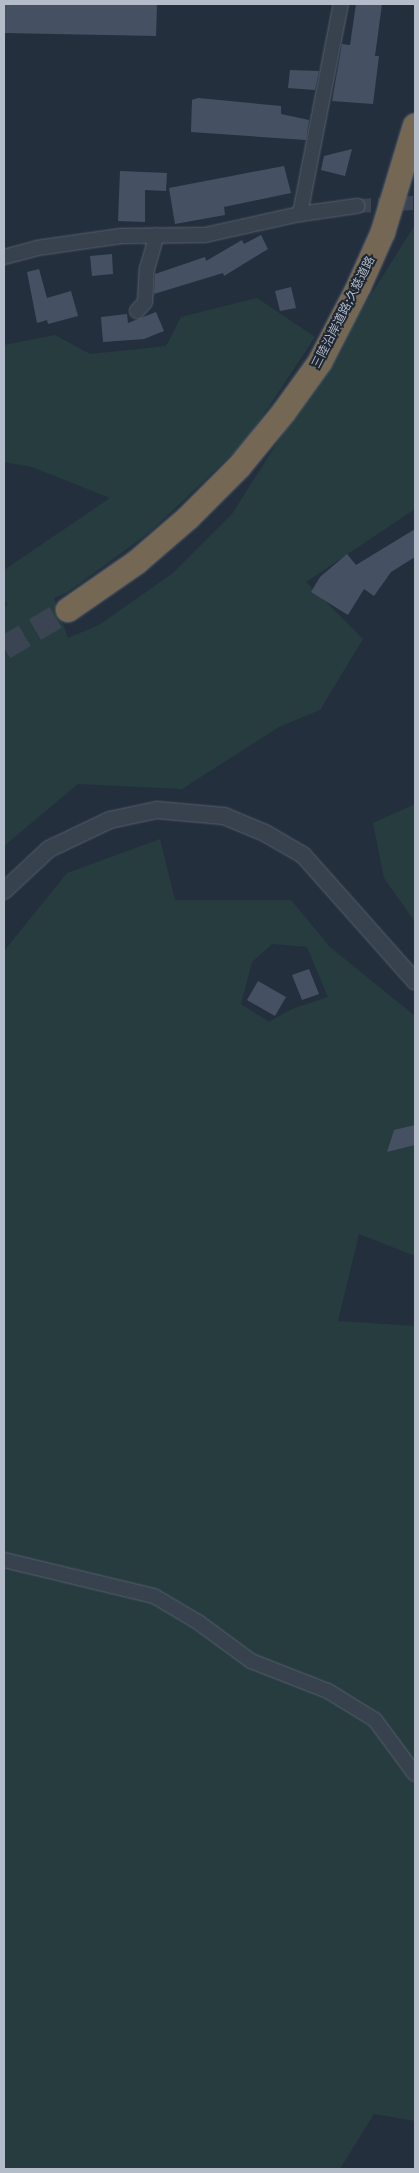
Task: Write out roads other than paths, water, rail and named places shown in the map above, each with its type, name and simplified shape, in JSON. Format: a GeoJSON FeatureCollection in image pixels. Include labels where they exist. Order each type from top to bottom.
{"type":"FeatureCollection","features":[{"type":"Feature","properties":{"kind":"highway","name":"三陸沿岸道路;久慈道路"},"geometry":{"type":"LineString","coordinates":[[68,610],[137,562],[188,518],[238,467],[284,412],[320,362],[384,232],[415,126]]}},
{"type":"Feature","properties":{"kind":"street"},"geometry":{"type":"LineString","coordinates":[[300,214],[341,4]]}},
{"type":"Feature","properties":{"kind":"street"},"geometry":{"type":"LineString","coordinates":[[4,257],[37,248],[121,236],[205,235],[300,214],[357,206]]}},
{"type":"Feature","properties":{"kind":"street"},"geometry":{"type":"LineString","coordinates":[[138,311],[145,302],[147,269],[157,235]]}},
{"type":"Feature","properties":{"kind":"street"},"geometry":{"type":"LineString","coordinates":[[4,891],[49,848],[110,820],[156,810],[224,816],[264,833],[303,855],[415,981]]}},
{"type":"Feature","properties":{"kind":"street"},"geometry":{"type":"LineString","coordinates":[[4,1560],[154,1596],[198,1622],[250,1661],[328,1691],[375,1720],[415,1774]]}},
{"type":"Feature","properties":{"kind":"tunnel"},"geometry":{"type":"LineString","coordinates":[[357,206],[415,203]]}},
{"type":"Feature","properties":{"kind":"tunnel"},"geometry":{"type":"LineString","coordinates":[[4,648],[68,610]]}}]}
